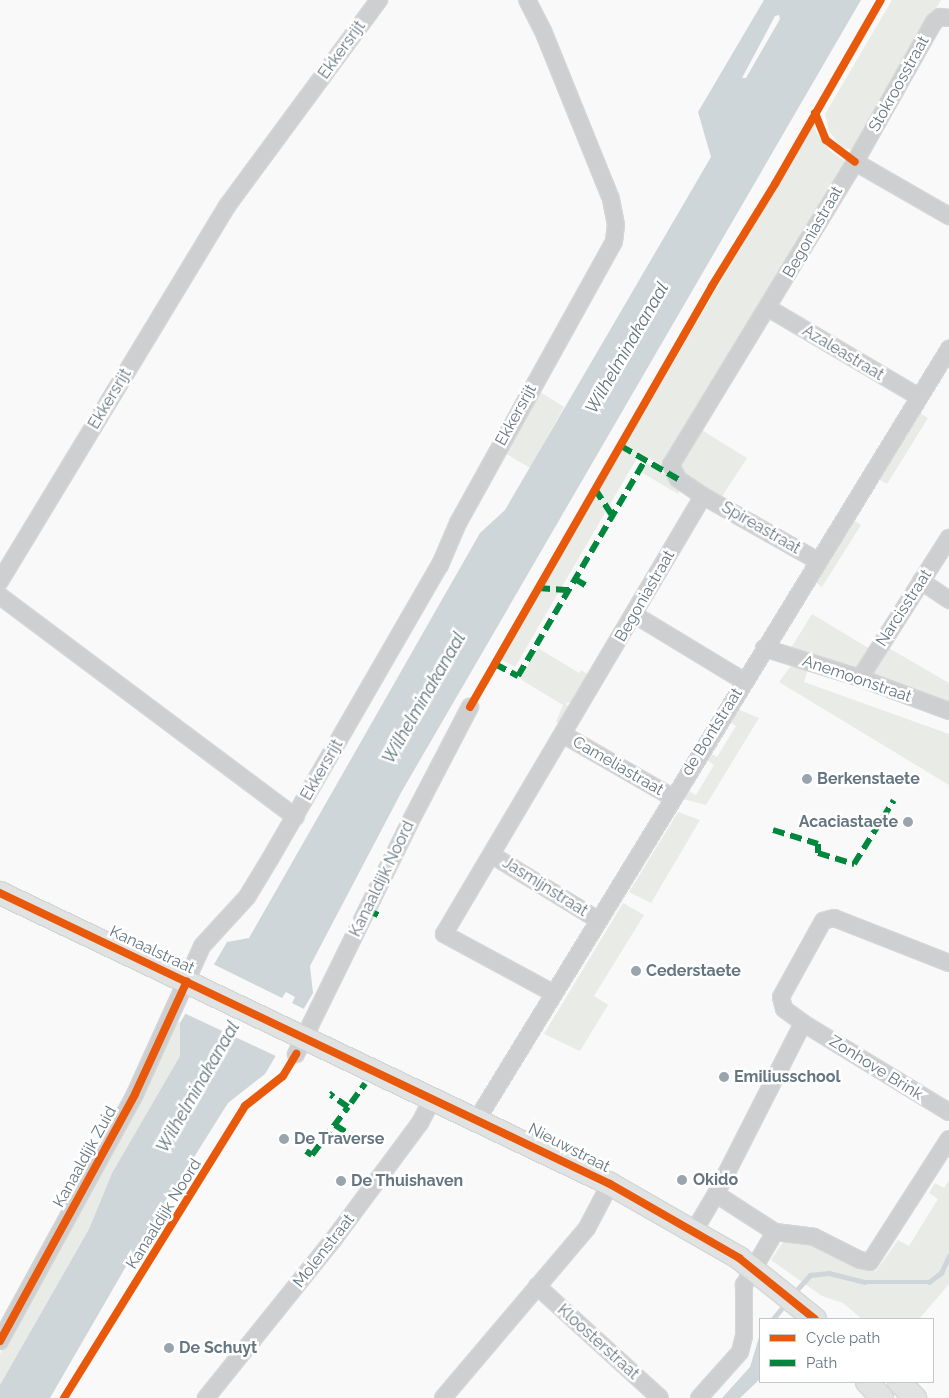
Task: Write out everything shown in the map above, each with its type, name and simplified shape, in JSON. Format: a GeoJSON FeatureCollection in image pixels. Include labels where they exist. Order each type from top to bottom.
{"type":"FeatureCollection","features":[{"type":"Feature","properties":{"kind":"street","name":"Ekkersrijt"},"geometry":{"type":"LineString","coordinates":[[0,581],[227,206],[379,0]]}},
{"type":"Feature","properties":{"kind":"street","name":"Ekkersrijt"},"geometry":{"type":"LineString","coordinates":[[193,984],[202,946],[247,897],[295,816],[440,565],[458,523],[614,241],[616,225],[611,199],[543,30],[527,0]]}},
{"type":"Feature","properties":{"kind":"street","name":"Stokroosstraat"},"geometry":{"type":"LineString","coordinates":[[855,162],[934,22],[940,17],[949,18]]}},
{"type":"Feature","properties":{"kind":"street"},"geometry":{"type":"LineString","coordinates":[[855,162],[949,216]]}},
{"type":"Feature","properties":{"kind":"street","name":"Begoniastraat"},"geometry":{"type":"LineString","coordinates":[[553,993],[444,934],[635,615],[703,496],[678,479],[671,465],[855,162]]}},
{"type":"Feature","properties":{"kind":"street","name":"Azaleastraat"},"geometry":{"type":"LineString","coordinates":[[768,308],[919,397]]}},
{"type":"Feature","properties":{"kind":"street","name":"de Bontstraat"},"geometry":{"type":"LineString","coordinates":[[478,1118],[672,797],[949,349]]}},
{"type":"Feature","properties":{"kind":"street","name":"Spireastraat"},"geometry":{"type":"LineString","coordinates":[[703,496],[818,561]]}},
{"type":"Feature","properties":{"kind":"street","name":"Narcisstraat"},"geometry":{"type":"LineString","coordinates":[[860,678],[949,538]]}},
{"type":"Feature","properties":{"kind":"street"},"geometry":{"type":"LineString","coordinates":[[921,581],[949,600]]}},
{"type":"Feature","properties":{"kind":"street","name":"Ekkersrijt"},"geometry":{"type":"LineString","coordinates":[[0,596],[295,816]]}},
{"type":"Feature","properties":{"kind":"street"},"geometry":{"type":"LineString","coordinates":[[635,615],[744,681]]}},
{"type":"Feature","properties":{"kind":"street","name":"Anemoonstraat"},"geometry":{"type":"LineString","coordinates":[[764,648],[860,678],[949,710]]}},
{"type":"Feature","properties":{"kind":"street","name":"Kanaaldijk Noord"},"geometry":{"type":"LineString","coordinates":[[298,1042],[470,707]]}},
{"type":"Feature","properties":{"kind":"street","name":"Cameliastraat"},"geometry":{"type":"LineString","coordinates":[[564,735],[672,797]]}},
{"type":"Feature","properties":{"kind":"street","name":"Jasmijnstraat"},"geometry":{"type":"LineString","coordinates":[[492,855],[598,920]]}},
{"type":"Feature","properties":{"kind":"street","name":"Kanaalstraat"},"geometry":{"type":"LineString","coordinates":[[0,893],[193,984],[298,1042]]}},
{"type":"Feature","properties":{"kind":"street","name":"Zonhove Brink"},"geometry":{"type":"LineString","coordinates":[[949,963],[834,918],[823,921],[781,998],[784,1009],[803,1023],[949,1112]]}},
{"type":"Feature","properties":{"kind":"street","name":"Kanaaldijk Zuid"},"geometry":{"type":"LineString","coordinates":[[0,1341],[193,984]]}},
{"type":"Feature","properties":{"kind":"street"},"geometry":{"type":"LineString","coordinates":[[694,1231],[716,1194],[803,1023]]}},
{"type":"Feature","properties":{"kind":"street","name":"Nieuwstraat"},"geometry":{"type":"LineString","coordinates":[[298,1042],[478,1118],[610,1184],[694,1231],[752,1268],[812,1317]]}},
{"type":"Feature","properties":{"kind":"street","name":"Molenstraat"},"geometry":{"type":"LineString","coordinates":[[206,1398],[322,1255],[420,1123],[433,1098]]}},
{"type":"Feature","properties":{"kind":"street"},"geometry":{"type":"LineString","coordinates":[[716,1194],[775,1232],[814,1237],[860,1260],[870,1262],[949,1139]]}},
{"type":"Feature","properties":{"kind":"street"},"geometry":{"type":"LineString","coordinates":[[443,1398],[587,1228],[610,1184]]}},
{"type":"Feature","properties":{"kind":"street"},"geometry":{"type":"LineString","coordinates":[[699,1398],[740,1352],[744,1336],[744,1285],[752,1268],[775,1232]]}},
{"type":"Feature","properties":{"kind":"street","name":"Kloosterstraat"},"geometry":{"type":"LineString","coordinates":[[536,1286],[660,1398]]}},
{"type":"Feature","properties":{"kind":"street"},"geometry":{"type":"LineString","coordinates":[[868,1383],[882,1398]]}},
{"type":"Feature","properties":{"kind":"street"},"geometry":{"type":"LineString","coordinates":[[900,1383],[914,1398]]}},
{"type":"Feature","properties":{"kind":"shaded area"},"geometry":{"type":"Polygon","coordinates":[[[892,0],[941,0],[853,150],[841,147],[829,131],[825,114],[892,0]]]}},
{"type":"Feature","properties":{"kind":"shaded area"},"geometry":{"type":"Polygon","coordinates":[[[814,122],[816,132],[830,151],[846,162],[673,472],[640,453],[515,667],[500,659],[814,122]]]}},
{"type":"Feature","properties":{"kind":"shaded area"},"geometry":{"type":"Polygon","coordinates":[[[537,390],[564,407],[530,468],[501,451],[537,390]]]}},
{"type":"Feature","properties":{"kind":"shaded area"},"geometry":{"type":"Polygon","coordinates":[[[918,412],[928,418],[887,484],[877,478],[918,412]]]}},
{"type":"Feature","properties":{"kind":"shaded area"},"geometry":{"type":"Polygon","coordinates":[[[700,429],[747,458],[721,498],[685,475],[680,463],[700,429]]]}},
{"type":"Feature","properties":{"kind":"shaded area"},"geometry":{"type":"Polygon","coordinates":[[[647,463],[683,486],[678,494],[641,472],[647,463]]]}},
{"type":"Feature","properties":{"kind":"shaded area"},"geometry":{"type":"Polygon","coordinates":[[[851,518],[861,525],[822,587],[812,580],[851,518]]]}},
{"type":"Feature","properties":{"kind":"shaded area"},"geometry":{"type":"Polygon","coordinates":[[[812,614],[870,649],[854,672],[789,651],[812,614]]]}},
{"type":"Feature","properties":{"kind":"shaded area"},"geometry":{"type":"Polygon","coordinates":[[[887,647],[949,683],[949,705],[871,674],[887,647]]]}},
{"type":"Feature","properties":{"kind":"shaded area"},"geometry":{"type":"Polygon","coordinates":[[[538,648],[579,673],[581,670],[592,677],[575,706],[568,702],[566,704],[573,709],[563,726],[556,722],[563,705],[520,679],[538,648]]]}},
{"type":"Feature","properties":{"kind":"shaded area"},"geometry":{"type":"Polygon","coordinates":[[[791,666],[808,669],[804,682],[949,734],[949,785],[779,682],[791,666]]]}},
{"type":"Feature","properties":{"kind":"shaded area"},"geometry":{"type":"Polygon","coordinates":[[[735,708],[759,718],[706,805],[683,799],[685,789],[696,795],[714,765],[704,758],[708,752],[717,757],[736,726],[727,720],[735,708]]]}},
{"type":"Feature","properties":{"kind":"shaded area"},"geometry":{"type":"Polygon","coordinates":[[[678,812],[700,820],[651,903],[629,892],[678,812]]]}},
{"type":"Feature","properties":{"kind":"shaded area"},"geometry":{"type":"Polygon","coordinates":[[[623,903],[644,915],[594,996],[608,1005],[580,1051],[544,1034],[623,903]]]}},
{"type":"Feature","properties":{"kind":"shaded area"},"geometry":{"type":"Polygon","coordinates":[[[173,1019],[180,1023],[180,1056],[112,1173],[89,1229],[0,1385],[0,1354],[173,1019]]]}},
{"type":"Feature","properties":{"kind":"shaded area"},"geometry":{"type":"Polygon","coordinates":[[[949,1181],[949,1284],[920,1318],[861,1318],[843,1303],[822,1296],[771,1260],[783,1242],[815,1246],[860,1269],[876,1271],[898,1240],[909,1246],[938,1199],[929,1193],[935,1183],[944,1188],[949,1181]]]}},
{"type":"Feature","properties":{"kind":"water","name":"Wilhelminakanaal"},"geometry":{"type":"Polygon","coordinates":[[[764,0],[861,0],[402,791],[310,966],[313,993],[265,1074],[228,1103],[132,1256],[50,1398],[0,1398],[0,1385],[89,1229],[112,1173],[180,1056],[180,1023],[227,942],[249,938],[480,533],[505,510],[711,157],[698,112],[764,0]],[[779,15],[775,16],[742,78],[746,78],[780,19],[779,15]]]}},
{"type":"Feature","properties":{"kind":"water"},"geometry":{"type":"Polygon","coordinates":[[[759,1337],[759,1380],[740,1398],[722,1398],[750,1367],[759,1337]]]}},
{"type":"Feature","properties":{"kind":"pier"},"geometry":{"type":"Polygon","coordinates":[[[213,964],[282,998],[286,992],[295,997],[292,1003],[306,1010],[278,1057],[184,1013],[213,964]]]}},
{"type":"Feature","properties":{"kind":"waterway"},"geometry":{"type":"LineString","coordinates":[[794,1293],[810,1275],[829,1273],[865,1282],[929,1282],[941,1273],[949,1256]]}},
{"type":"Feature","properties":{"kind":"waterway"},"geometry":{"type":"LineString","coordinates":[[774,1318],[786,1303]]}},
{"type":"Feature","properties":{"kind":"marked path"},"geometry":{"type":"LineString","coordinates":[[621,446],[678,479]]}},
{"type":"Feature","properties":{"kind":"marked path"},"geometry":{"type":"LineString","coordinates":[[495,664],[518,676],[645,460]]}},
{"type":"Feature","properties":{"kind":"marked path"},"geometry":{"type":"LineString","coordinates":[[595,489],[612,515]]}},
{"type":"Feature","properties":{"kind":"marked path"},"geometry":{"type":"LineString","coordinates":[[575,579],[585,585]]}},
{"type":"Feature","properties":{"kind":"marked path"},"geometry":{"type":"LineString","coordinates":[[538,588],[569,590]]}},
{"type":"Feature","properties":{"kind":"marked path"},"geometry":{"type":"LineString","coordinates":[[773,830],[818,844],[818,853],[854,864],[894,800]]}},
{"type":"Feature","properties":{"kind":"marked path"},"geometry":{"type":"LineString","coordinates":[[367,910],[383,917]]}},
{"type":"Feature","properties":{"kind":"marked path"},"geometry":{"type":"LineString","coordinates":[[351,1103],[365,1084]]}},
{"type":"Feature","properties":{"kind":"marked path"},"geometry":{"type":"LineString","coordinates":[[306,1151],[312,1155],[348,1107],[331,1095],[333,1093]]}},
{"type":"Feature","properties":{"kind":"marked path"},"geometry":{"type":"LineString","coordinates":[[335,1125],[355,1138],[358,1136]]}},
{"type":"Feature","properties":{"kind":"cycle path"},"geometry":{"type":"LineString","coordinates":[[470,707],[712,286],[775,184],[881,0]]}},
{"type":"Feature","properties":{"kind":"cycle path"},"geometry":{"type":"LineString","coordinates":[[815,113],[826,140],[855,162]]}},
{"type":"Feature","properties":{"kind":"cycle path"},"geometry":{"type":"LineString","coordinates":[[0,893],[610,1184],[739,1258],[814,1318]]}},
{"type":"Feature","properties":{"kind":"cycle path"},"geometry":{"type":"LineString","coordinates":[[0,1341],[135,1094],[187,981]]}},
{"type":"Feature","properties":{"kind":"cycle path"},"geometry":{"type":"LineString","coordinates":[[64,1398],[245,1106],[283,1076],[296,1054]]}},
{"type":"Feature","properties":{"kind":"place","name":"Berkenstaete"},"geometry":{"type":"Point","coordinates":[807,779]}},
{"type":"Feature","properties":{"kind":"place","name":"Acaciastaete"},"geometry":{"type":"Point","coordinates":[908,822]}},
{"type":"Feature","properties":{"kind":"place","name":"Cederstaete"},"geometry":{"type":"Point","coordinates":[636,971]}},
{"type":"Feature","properties":{"kind":"place","name":"Emiliusschool"},"geometry":{"type":"Point","coordinates":[724,1077]}},
{"type":"Feature","properties":{"kind":"place","name":"De Traverse"},"geometry":{"type":"Point","coordinates":[284,1139]}},
{"type":"Feature","properties":{"kind":"place","name":"Okido"},"geometry":{"type":"Point","coordinates":[682,1180]}},
{"type":"Feature","properties":{"kind":"place","name":"De Thuishaven"},"geometry":{"type":"Point","coordinates":[341,1181]}},
{"type":"Feature","properties":{"kind":"place","name":"De Schuyt"},"geometry":{"type":"Point","coordinates":[169,1348]}}]}
